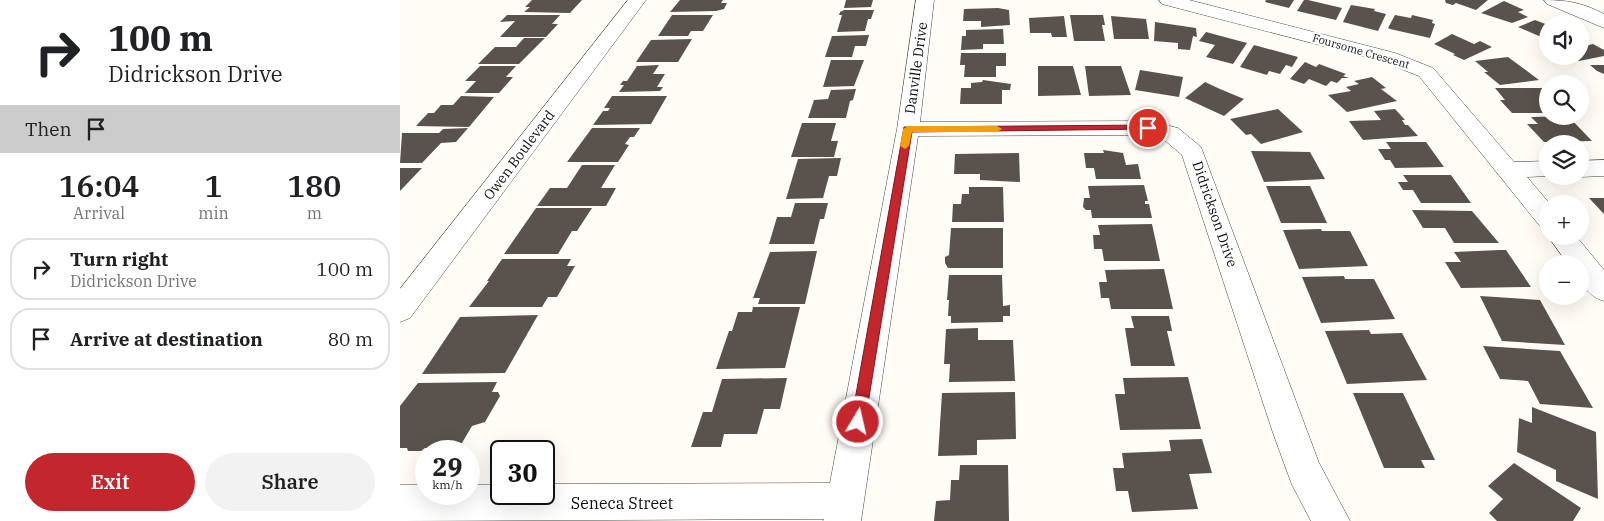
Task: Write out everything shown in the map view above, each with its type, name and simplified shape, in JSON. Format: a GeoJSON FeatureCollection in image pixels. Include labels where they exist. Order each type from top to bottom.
{"type":"FeatureCollection","features":[{"type":"Feature","properties":{"kind":"street","name":"Owen Boulevard"},"geometry":{"type":"LineString","coordinates":[[400,310],[637,0]]}},
{"type":"Feature","properties":{"kind":"street","name":"Danville Drive"},"geometry":{"type":"LineString","coordinates":[[844,511],[908,129],[925,0]]}},
{"type":"Feature","properties":{"kind":"street","name":"Foursome Crescent"},"geometry":{"type":"LineString","coordinates":[[1168,0],[1388,57],[1426,72],[1539,208]]}},
{"type":"Feature","properties":{"kind":"street"},"geometry":{"type":"LineString","coordinates":[[1554,0],[1599,14]]}},
{"type":"Feature","properties":{"kind":"street","name":"Didrickson Drive"},"geometry":{"type":"LineString","coordinates":[[908,129],[1148,128],[1170,133],[1193,152],[1290,433],[1305,473],[1331,521]]}},
{"type":"Feature","properties":{"kind":"street"},"geometry":{"type":"LineString","coordinates":[[1589,169],[1604,168]]}},
{"type":"Feature","properties":{"kind":"street"},"geometry":{"type":"LineString","coordinates":[[1509,170],[1539,169]]}},
{"type":"Feature","properties":{"kind":"street"},"geometry":{"type":"LineString","coordinates":[[1568,245],[1604,290]]}},
{"type":"Feature","properties":{"kind":"street","name":"Seneca Street"},"geometry":{"type":"LineString","coordinates":[[400,503],[801,502],[844,511]]}},
{"type":"Feature","properties":{"kind":"building"},"geometry":{"type":"Polygon","coordinates":[[[532,0],[582,0],[570,13],[524,12],[530,7],[525,7],[532,0]]]}},
{"type":"Feature","properties":{"kind":"building"},"geometry":{"type":"Polygon","coordinates":[[[680,0],[723,0],[721,3],[727,3],[724,9],[716,11],[670,12],[680,0]]]}},
{"type":"Feature","properties":{"kind":"building"},"geometry":{"type":"Polygon","coordinates":[[[846,0],[873,0],[871,7],[844,8],[846,0]]]}},
{"type":"Feature","properties":{"kind":"building"},"geometry":{"type":"Polygon","coordinates":[[[1266,0],[1294,0],[1289,8],[1265,2],[1266,0]]]}},
{"type":"Feature","properties":{"kind":"building"},"geometry":{"type":"Polygon","coordinates":[[[1304,0],[1342,8],[1336,20],[1297,11],[1304,0]]]}},
{"type":"Feature","properties":{"kind":"building"},"geometry":{"type":"Polygon","coordinates":[[[1445,0],[1488,0],[1476,10],[1456,3],[1453,5],[1446,3],[1445,0]]]}},
{"type":"Feature","properties":{"kind":"building"},"geometry":{"type":"Polygon","coordinates":[[[1504,1],[1524,10],[1518,12],[1528,17],[1512,23],[1481,13],[1504,1]]]}},
{"type":"Feature","properties":{"kind":"building"},"geometry":{"type":"Polygon","coordinates":[[[1351,5],[1375,9],[1374,11],[1386,14],[1378,31],[1343,22],[1351,5]]]}},
{"type":"Feature","properties":{"kind":"building"},"geometry":{"type":"Polygon","coordinates":[[[998,8],[1009,10],[1010,25],[981,27],[981,21],[963,21],[964,9],[998,8]]]}},
{"type":"Feature","properties":{"kind":"building"},"geometry":{"type":"Polygon","coordinates":[[[844,10],[874,10],[871,19],[868,19],[865,31],[837,32],[842,15],[839,15],[844,10]]]}},
{"type":"Feature","properties":{"kind":"building"},"geometry":{"type":"Polygon","coordinates":[[[507,15],[560,15],[552,24],[558,24],[546,37],[500,37],[515,21],[500,22],[507,15]]]}},
{"type":"Feature","properties":{"kind":"building"},"geometry":{"type":"Polygon","coordinates":[[[672,15],[713,15],[703,31],[691,31],[688,36],[658,36],[672,15]]]}},
{"type":"Feature","properties":{"kind":"building"},"geometry":{"type":"Polygon","coordinates":[[[1070,15],[1103,15],[1105,25],[1102,25],[1105,41],[1074,41],[1070,15]]]}},
{"type":"Feature","properties":{"kind":"building"},"geometry":{"type":"Polygon","coordinates":[[[1395,15],[1411,18],[1412,15],[1433,20],[1432,23],[1435,24],[1430,38],[1388,28],[1395,15]]]}},
{"type":"Feature","properties":{"kind":"building"},"geometry":{"type":"Polygon","coordinates":[[[1064,16],[1067,37],[1052,37],[1051,33],[1030,33],[1029,18],[1064,16]]]}},
{"type":"Feature","properties":{"kind":"building"},"geometry":{"type":"Polygon","coordinates":[[[1111,16],[1146,19],[1149,39],[1114,39],[1111,16]]]}},
{"type":"Feature","properties":{"kind":"building"},"geometry":{"type":"Polygon","coordinates":[[[1535,20],[1539,22],[1539,36],[1518,27],[1535,20]]]}},
{"type":"Feature","properties":{"kind":"building"},"geometry":{"type":"Polygon","coordinates":[[[1155,22],[1196,28],[1197,37],[1193,36],[1190,50],[1178,49],[1178,43],[1154,41],[1155,22]]]}},
{"type":"Feature","properties":{"kind":"building"},"geometry":{"type":"Polygon","coordinates":[[[1003,29],[1004,44],[983,44],[983,49],[961,50],[962,36],[966,36],[966,30],[1003,29]]]}},
{"type":"Feature","properties":{"kind":"building"},"geometry":{"type":"Polygon","coordinates":[[[1206,32],[1247,43],[1233,64],[1206,57],[1215,45],[1199,41],[1206,32]]]}},
{"type":"Feature","properties":{"kind":"building"},"geometry":{"type":"Polygon","coordinates":[[[1452,34],[1474,44],[1480,41],[1492,47],[1464,60],[1434,44],[1452,34]]]}},
{"type":"Feature","properties":{"kind":"building"},"geometry":{"type":"Polygon","coordinates":[[[869,35],[866,46],[855,46],[852,57],[825,57],[832,36],[869,35]]]}},
{"type":"Feature","properties":{"kind":"building"},"geometry":{"type":"Polygon","coordinates":[[[524,38],[545,38],[519,64],[478,64],[495,47],[516,47],[524,38]]]}},
{"type":"Feature","properties":{"kind":"building"},"geometry":{"type":"Polygon","coordinates":[[[692,39],[678,62],[636,62],[651,40],[692,39]]]}},
{"type":"Feature","properties":{"kind":"building"},"geometry":{"type":"Polygon","coordinates":[[[1593,44],[1604,50],[1604,56],[1589,59],[1589,45],[1593,44]]]}},
{"type":"Feature","properties":{"kind":"building"},"geometry":{"type":"Polygon","coordinates":[[[1254,45],[1298,57],[1292,67],[1286,65],[1280,74],[1269,71],[1267,75],[1240,67],[1254,45]]]}},
{"type":"Feature","properties":{"kind":"building"},"geometry":{"type":"Polygon","coordinates":[[[961,53],[1006,53],[1006,66],[996,66],[996,77],[964,77],[965,65],[960,65],[961,53]]]}},
{"type":"Feature","properties":{"kind":"building"},"geometry":{"type":"Polygon","coordinates":[[[1508,57],[1539,80],[1500,85],[1484,72],[1488,72],[1475,61],[1508,57]]]}},
{"type":"Feature","properties":{"kind":"building"},"geometry":{"type":"Polygon","coordinates":[[[831,60],[864,60],[854,86],[823,87],[831,60]]]}},
{"type":"Feature","properties":{"kind":"building"},"geometry":{"type":"Polygon","coordinates":[[[1305,62],[1316,67],[1319,64],[1346,74],[1343,76],[1349,78],[1342,78],[1337,83],[1331,81],[1326,86],[1309,79],[1304,84],[1290,79],[1305,62]]]}},
{"type":"Feature","properties":{"kind":"building"},"geometry":{"type":"Polygon","coordinates":[[[659,65],[653,74],[665,74],[657,87],[663,87],[660,91],[619,92],[624,85],[620,85],[623,81],[627,81],[637,66],[659,65]]]}},
{"type":"Feature","properties":{"kind":"building"},"geometry":{"type":"Polygon","coordinates":[[[1590,65],[1604,65],[1604,74],[1597,71],[1590,65]]]}},
{"type":"Feature","properties":{"kind":"building"},"geometry":{"type":"Polygon","coordinates":[[[480,66],[516,66],[506,77],[513,77],[499,93],[465,93],[476,81],[465,81],[480,66]]]}},
{"type":"Feature","properties":{"kind":"building"},"geometry":{"type":"Polygon","coordinates":[[[1038,66],[1073,66],[1081,95],[1038,96],[1038,66]]]}},
{"type":"Feature","properties":{"kind":"building"},"geometry":{"type":"Polygon","coordinates":[[[1085,66],[1121,66],[1131,95],[1089,96],[1085,66]]]}},
{"type":"Feature","properties":{"kind":"building"},"geometry":{"type":"Polygon","coordinates":[[[1140,70],[1183,77],[1179,97],[1135,90],[1140,70]]]}},
{"type":"Feature","properties":{"kind":"building"},"geometry":{"type":"Polygon","coordinates":[[[1372,77],[1386,88],[1381,89],[1397,101],[1347,112],[1328,95],[1351,91],[1346,87],[1359,84],[1354,81],[1372,77]]]}},
{"type":"Feature","properties":{"kind":"building"},"geometry":{"type":"Polygon","coordinates":[[[983,80],[1011,84],[1010,90],[1002,90],[1002,104],[960,104],[961,88],[971,88],[971,83],[982,82],[983,80]]]}},
{"type":"Feature","properties":{"kind":"building"},"geometry":{"type":"Polygon","coordinates":[[[1205,82],[1244,99],[1224,116],[1185,98],[1205,82]]]}},
{"type":"Feature","properties":{"kind":"building"},"geometry":{"type":"Polygon","coordinates":[[[1495,88],[1539,88],[1539,113],[1512,113],[1500,100],[1505,100],[1495,88]]]}},
{"type":"Feature","properties":{"kind":"building"},"geometry":{"type":"Polygon","coordinates":[[[856,89],[853,100],[850,101],[846,118],[808,118],[814,100],[828,99],[831,90],[856,89]]]}},
{"type":"Feature","properties":{"kind":"building"},"geometry":{"type":"Polygon","coordinates":[[[461,96],[494,97],[469,127],[416,126],[428,113],[434,113],[441,105],[453,105],[461,96]]]}},
{"type":"Feature","properties":{"kind":"building"},"geometry":{"type":"Polygon","coordinates":[[[612,96],[667,96],[651,124],[593,125],[603,111],[608,111],[610,108],[604,108],[612,96]]]}},
{"type":"Feature","properties":{"kind":"building"},"geometry":{"type":"Polygon","coordinates":[[[1278,109],[1303,132],[1261,144],[1251,134],[1246,135],[1230,119],[1278,109]]]}},
{"type":"Feature","properties":{"kind":"building"},"geometry":{"type":"Polygon","coordinates":[[[1395,109],[1405,120],[1402,120],[1405,125],[1408,125],[1418,136],[1363,140],[1349,121],[1381,120],[1374,111],[1395,109]]]}},
{"type":"Feature","properties":{"kind":"building"},"geometry":{"type":"Polygon","coordinates":[[[1531,117],[1539,117],[1539,125],[1577,125],[1586,135],[1539,135],[1539,137],[1527,124],[1538,124],[1531,117]]]}},
{"type":"Feature","properties":{"kind":"building"},"geometry":{"type":"Polygon","coordinates":[[[802,123],[836,123],[831,141],[838,141],[834,157],[791,157],[802,123]]]}},
{"type":"Feature","properties":{"kind":"building"},"geometry":{"type":"Polygon","coordinates":[[[468,128],[456,142],[441,143],[422,163],[400,163],[402,133],[439,133],[443,129],[468,128]]]}},
{"type":"Feature","properties":{"kind":"building"},"geometry":{"type":"Polygon","coordinates":[[[592,128],[640,128],[634,137],[630,137],[625,144],[629,145],[618,162],[567,162],[592,128]]]}},
{"type":"Feature","properties":{"kind":"building"},"geometry":{"type":"Polygon","coordinates":[[[1386,142],[1426,142],[1444,167],[1395,168],[1390,160],[1385,160],[1378,149],[1391,149],[1386,142]]]}},
{"type":"Feature","properties":{"kind":"building"},"geometry":{"type":"Polygon","coordinates":[[[1103,150],[1123,153],[1126,165],[1138,164],[1141,179],[1096,179],[1094,168],[1086,168],[1084,153],[1104,153],[1103,150]]]}},
{"type":"Feature","properties":{"kind":"building"},"geometry":{"type":"Polygon","coordinates":[[[1251,151],[1310,152],[1325,179],[1264,182],[1251,151]]]}},
{"type":"Feature","properties":{"kind":"building"},"geometry":{"type":"Polygon","coordinates":[[[1019,153],[1020,182],[980,180],[980,174],[954,174],[955,154],[1019,153]]]}},
{"type":"Feature","properties":{"kind":"building"},"geometry":{"type":"Polygon","coordinates":[[[841,158],[837,176],[829,176],[823,198],[786,199],[798,159],[841,158]]]}},
{"type":"Feature","properties":{"kind":"building"},"geometry":{"type":"Polygon","coordinates":[[[582,165],[615,165],[601,188],[616,188],[606,206],[537,206],[550,188],[567,188],[582,165]]]}},
{"type":"Feature","properties":{"kind":"building"},"geometry":{"type":"Polygon","coordinates":[[[400,168],[422,168],[400,191],[400,168]]]}},
{"type":"Feature","properties":{"kind":"building"},"geometry":{"type":"Polygon","coordinates":[[[1403,175],[1451,175],[1471,203],[1421,203],[1413,190],[1403,190],[1398,182],[1408,182],[1403,175]]]}},
{"type":"Feature","properties":{"kind":"building"},"geometry":{"type":"Polygon","coordinates":[[[1144,185],[1148,201],[1145,201],[1145,204],[1149,204],[1152,218],[1092,218],[1091,210],[1086,210],[1083,207],[1084,198],[1090,198],[1088,186],[1144,185]]]}},
{"type":"Feature","properties":{"kind":"building"},"geometry":{"type":"Polygon","coordinates":[[[1266,186],[1310,186],[1327,223],[1281,223],[1266,186]]]}},
{"type":"Feature","properties":{"kind":"building"},"geometry":{"type":"Polygon","coordinates":[[[969,187],[1003,187],[1004,222],[952,222],[953,204],[961,204],[962,194],[969,194],[969,187]]]}},
{"type":"Feature","properties":{"kind":"building"},"geometry":{"type":"Polygon","coordinates":[[[1589,198],[1604,198],[1604,214],[1589,198]]]}},
{"type":"Feature","properties":{"kind":"building"},"geometry":{"type":"Polygon","coordinates":[[[795,203],[828,203],[824,219],[820,219],[814,244],[769,244],[777,217],[791,217],[795,203]]]}},
{"type":"Feature","properties":{"kind":"building"},"geometry":{"type":"Polygon","coordinates":[[[536,208],[592,208],[577,231],[572,231],[558,254],[504,254],[536,208]]]}},
{"type":"Feature","properties":{"kind":"building"},"geometry":{"type":"Polygon","coordinates":[[[1412,210],[1472,211],[1499,243],[1454,243],[1445,228],[1423,228],[1412,210]]]}},
{"type":"Feature","properties":{"kind":"building"},"geometry":{"type":"Polygon","coordinates":[[[1152,224],[1160,261],[1104,261],[1102,249],[1094,249],[1093,235],[1100,235],[1098,225],[1152,224]]]}},
{"type":"Feature","properties":{"kind":"building"},"geometry":{"type":"Polygon","coordinates":[[[951,228],[1003,228],[1003,268],[948,268],[945,263],[945,257],[949,255],[951,228]]]}},
{"type":"Feature","properties":{"kind":"building"},"geometry":{"type":"Polygon","coordinates":[[[1321,229],[1322,231],[1350,231],[1368,266],[1299,269],[1283,230],[1321,229]]]}},
{"type":"Feature","properties":{"kind":"building"},"geometry":{"type":"Polygon","coordinates":[[[1506,250],[1531,287],[1461,288],[1445,262],[1461,262],[1454,252],[1506,250]]]}},
{"type":"Feature","properties":{"kind":"building"},"geometry":{"type":"Polygon","coordinates":[[[817,251],[805,304],[758,304],[760,298],[753,298],[770,252],[817,251]]]}},
{"type":"Feature","properties":{"kind":"building"},"geometry":{"type":"Polygon","coordinates":[[[502,259],[571,259],[567,266],[575,266],[557,297],[548,297],[542,307],[469,307],[489,281],[487,281],[502,259]]]}},
{"type":"Feature","properties":{"kind":"building"},"geometry":{"type":"Polygon","coordinates":[[[1164,269],[1173,309],[1111,309],[1109,298],[1101,298],[1099,282],[1107,282],[1105,270],[1164,269]]]}},
{"type":"Feature","properties":{"kind":"building"},"geometry":{"type":"Polygon","coordinates":[[[949,275],[1002,275],[1003,306],[1010,305],[1010,316],[1003,316],[1003,322],[951,323],[951,316],[948,316],[949,300],[947,300],[949,275]]]}},
{"type":"Feature","properties":{"kind":"building"},"geometry":{"type":"Polygon","coordinates":[[[1344,276],[1345,279],[1374,279],[1395,319],[1321,323],[1302,277],[1344,276]]]}},
{"type":"Feature","properties":{"kind":"building"},"geometry":{"type":"Polygon","coordinates":[[[1480,296],[1539,300],[1539,305],[1543,305],[1565,345],[1502,341],[1480,296]]]}},
{"type":"Feature","properties":{"kind":"building"},"geometry":{"type":"Polygon","coordinates":[[[753,307],[800,307],[785,368],[716,369],[729,331],[732,331],[738,312],[752,312],[753,307]]]}},
{"type":"Feature","properties":{"kind":"building"},"geometry":{"type":"Polygon","coordinates":[[[538,315],[505,373],[422,374],[460,317],[538,315]]]}},
{"type":"Feature","properties":{"kind":"building"},"geometry":{"type":"Polygon","coordinates":[[[1131,316],[1169,316],[1172,331],[1167,331],[1175,366],[1131,366],[1125,328],[1134,328],[1131,316]]]}},
{"type":"Feature","properties":{"kind":"building"},"geometry":{"type":"Polygon","coordinates":[[[978,328],[978,340],[1013,340],[1015,381],[949,382],[950,364],[944,364],[946,329],[978,328]]]}},
{"type":"Feature","properties":{"kind":"building"},"geometry":{"type":"Polygon","coordinates":[[[1369,330],[1371,334],[1402,333],[1427,380],[1347,384],[1325,331],[1369,330]]]}},
{"type":"Feature","properties":{"kind":"building"},"geometry":{"type":"Polygon","coordinates":[[[1483,346],[1560,351],[1593,408],[1540,404],[1528,381],[1500,379],[1483,346]]]}},
{"type":"Feature","properties":{"kind":"building"},"geometry":{"type":"Polygon","coordinates":[[[1188,377],[1201,429],[1120,430],[1115,394],[1125,394],[1123,378],[1188,377]]]}},
{"type":"Feature","properties":{"kind":"building"},"geometry":{"type":"Polygon","coordinates":[[[787,378],[780,409],[764,409],[757,434],[724,434],[721,447],[691,447],[703,412],[712,412],[722,379],[787,378]]]}},
{"type":"Feature","properties":{"kind":"building"},"geometry":{"type":"Polygon","coordinates":[[[497,382],[492,392],[498,392],[500,396],[485,422],[472,426],[464,440],[415,440],[415,451],[408,451],[407,448],[400,448],[400,406],[418,383],[497,382]]]}},
{"type":"Feature","properties":{"kind":"building"},"geometry":{"type":"Polygon","coordinates":[[[1015,392],[1016,439],[977,440],[977,455],[938,456],[942,393],[1015,392]]]}},
{"type":"Feature","properties":{"kind":"building"},"geometry":{"type":"Polygon","coordinates":[[[1353,393],[1403,393],[1435,460],[1421,460],[1425,468],[1384,468],[1353,393]]]}},
{"type":"Feature","properties":{"kind":"building"},"geometry":{"type":"Polygon","coordinates":[[[1532,407],[1596,432],[1598,499],[1556,481],[1556,470],[1517,452],[1519,418],[1532,423],[1532,407]]]}},
{"type":"Feature","properties":{"kind":"building"},"geometry":{"type":"Polygon","coordinates":[[[1202,439],[1212,473],[1189,474],[1198,509],[1132,512],[1128,491],[1116,491],[1113,468],[1124,468],[1122,453],[1171,451],[1169,440],[1202,439]]]}},
{"type":"Feature","properties":{"kind":"building"},"geometry":{"type":"Polygon","coordinates":[[[1514,463],[1581,508],[1573,521],[1497,521],[1489,513],[1503,499],[1488,486],[1514,463]]]}},
{"type":"Feature","properties":{"kind":"building"},"geometry":{"type":"Polygon","coordinates":[[[960,465],[1008,465],[1009,521],[934,521],[936,501],[950,500],[951,480],[959,480],[960,465]]]}},
{"type":"Feature","properties":{"kind":"slow traffic"},"geometry":{"type":"LineString","coordinates":[[905,146],[908,129],[997,129]]}},
{"type":"Feature","properties":{"kind":"route"},"geometry":{"type":"LineString","coordinates":[[858,422],[886,244],[908,129],[1148,128]]}}]}
